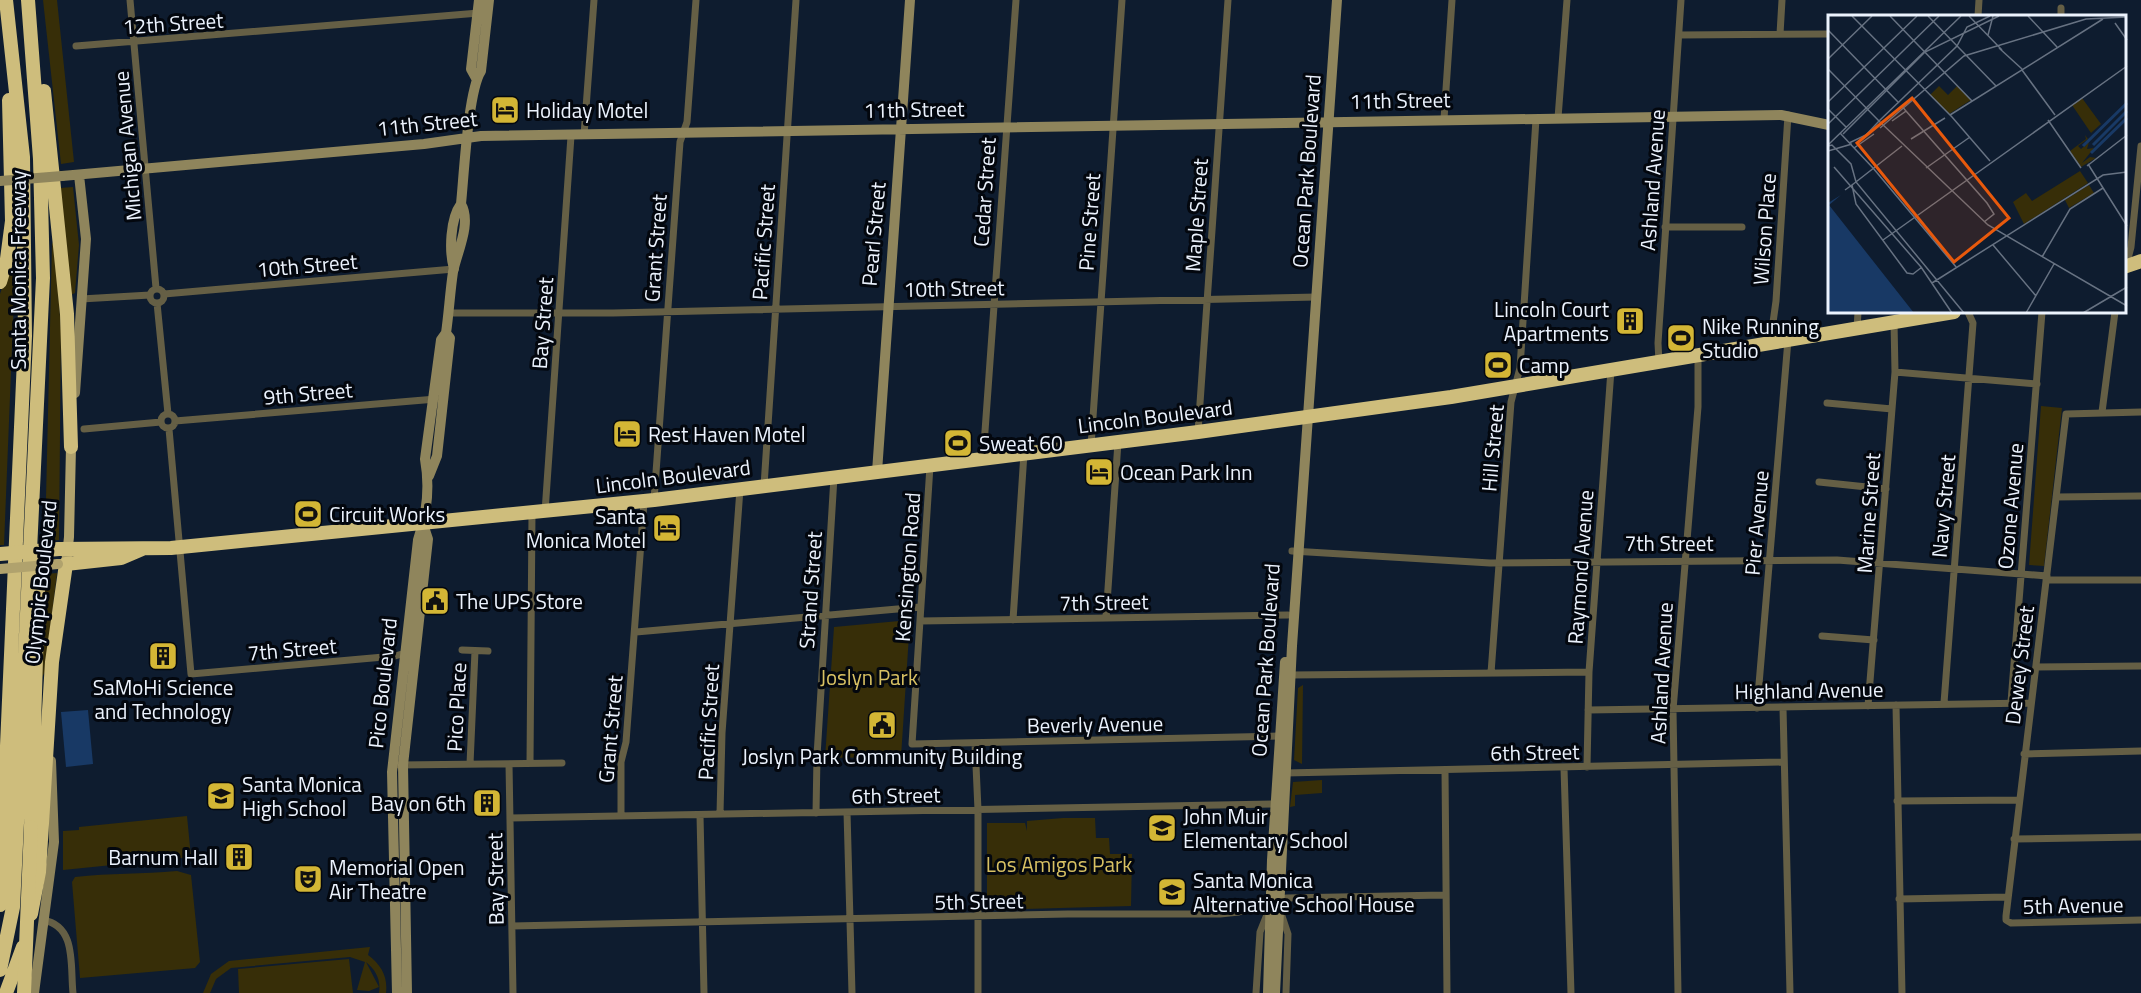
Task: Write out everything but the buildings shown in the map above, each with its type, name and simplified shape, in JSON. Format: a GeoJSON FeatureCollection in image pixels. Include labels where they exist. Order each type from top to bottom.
{"type":"FeatureCollection","features":[{"type":"Feature","properties":{"kind":"highway","name":"Santa Monica Freeway"},"geometry":{"type":"LineString","coordinates":[[0,905],[22,424],[26,227],[23,157],[6,0]]}},
{"type":"Feature","properties":{"kind":"highway","name":"Santa Monica Freeway"},"geometry":{"type":"LineString","coordinates":[[0,970],[14,907],[43,278],[40,159],[28,0]]}},
{"type":"Feature","properties":{"kind":"highway"},"geometry":{"type":"LineString","coordinates":[[30,22],[40,59],[60,237],[67,314],[71,447]]}},
{"type":"Feature","properties":{"kind":"highway"},"geometry":{"type":"LineString","coordinates":[[0,282],[7,259],[12,221],[12,160],[8,106],[14,81]]}},
{"type":"Feature","properties":{"kind":"highway"},"geometry":{"type":"LineString","coordinates":[[2126,268],[2141,261]]}},
{"type":"Feature","properties":{"kind":"highway","name":"Lincoln Boulevard"},"geometry":{"type":"LineString","coordinates":[[0,554],[63,548],[180,547],[649,501],[1198,432],[1516,387],[1942,314]]}},
{"type":"Feature","properties":{"kind":"highway"},"geometry":{"type":"LineString","coordinates":[[24,993],[39,595],[36,452]]}},
{"type":"Feature","properties":{"kind":"highway","name":"Lincoln Boulevard"},"geometry":{"type":"LineString","coordinates":[[62,564],[121,558],[142,549]]}},
{"type":"Feature","properties":{"kind":"highway","name":"Olympic Boulevard"},"geometry":{"type":"LineString","coordinates":[[48,724],[62,564]]}},
{"type":"Feature","properties":{"kind":"highway"},"geometry":{"type":"LineString","coordinates":[[0,689],[11,640]]}},
{"type":"Feature","properties":{"kind":"highway"},"geometry":{"type":"LineString","coordinates":[[6,993],[18,964],[36,891],[48,724]]}},
{"type":"Feature","properties":{"kind":"main road","name":"Olympic Boulevard"},"geometry":{"type":"LineString","coordinates":[[62,564],[71,447]]}},
{"type":"Feature","properties":{"kind":"main road","name":"Lincoln Boulevard"},"geometry":{"type":"LineString","coordinates":[[0,569],[62,564]]}},
{"type":"Feature","properties":{"kind":"street","name":"Michigan Avenue"},"geometry":{"type":"LineString","coordinates":[[130,0],[156,288]]}},
{"type":"Feature","properties":{"kind":"street","name":"Pico Boulevard"},"geometry":{"type":"LineString","coordinates":[[479,0],[483,13]]}},
{"type":"Feature","properties":{"kind":"street","name":"Pico Boulevard"},"geometry":{"type":"LineString","coordinates":[[397,993],[392,772],[401,658],[418,540],[423,524],[428,477],[437,456],[438,399],[450,338],[446,333],[454,269],[451,257],[456,211],[461,204],[476,78],[471,69],[483,13],[489,0]]}},
{"type":"Feature","properties":{"kind":"street"},"geometry":{"type":"LineString","coordinates":[[584,135],[594,0]]}},
{"type":"Feature","properties":{"kind":"street","name":"Grant Street"},"geometry":{"type":"LineString","coordinates":[[621,816],[621,762],[626,742],[667,310],[680,142],[687,122],[696,0]]}},
{"type":"Feature","properties":{"kind":"street","name":"Pacific Street"},"geometry":{"type":"LineString","coordinates":[[764,486],[796,0]]}},
{"type":"Feature","properties":{"kind":"street","name":"Pearl Street"},"geometry":{"type":"LineString","coordinates":[[877,472],[910,0]]}},
{"type":"Feature","properties":{"kind":"street","name":"Cedar Street"},"geometry":{"type":"LineString","coordinates":[[983,459],[1016,0]]}},
{"type":"Feature","properties":{"kind":"street","name":"Pine Street"},"geometry":{"type":"LineString","coordinates":[[1091,446],[1122,0]]}},
{"type":"Feature","properties":{"kind":"street","name":"Maple Street"},"geometry":{"type":"LineString","coordinates":[[1198,432],[1228,0]]}},
{"type":"Feature","properties":{"kind":"street","name":"Ocean Park Boulevard"},"geometry":{"type":"LineString","coordinates":[[1279,804],[1286,768],[1291,675],[1287,672],[1300,434],[1307,417],[1337,0]]}},
{"type":"Feature","properties":{"kind":"street"},"geometry":{"type":"LineString","coordinates":[[1444,119],[1452,0]]}},
{"type":"Feature","properties":{"kind":"street"},"geometry":{"type":"LineString","coordinates":[[1558,118],[1567,0]]}},
{"type":"Feature","properties":{"kind":"street","name":"Ashland Avenue"},"geometry":{"type":"LineString","coordinates":[[1659,362],[1658,343],[1665,227],[1681,0]]}},
{"type":"Feature","properties":{"kind":"street"},"geometry":{"type":"LineString","coordinates":[[1780,34],[1782,0]]}},
{"type":"Feature","properties":{"kind":"street"},"geometry":{"type":"LineString","coordinates":[[1978,15],[1979,0]]}},
{"type":"Feature","properties":{"kind":"street"},"geometry":{"type":"LineString","coordinates":[[2061,8],[2061,15]]}},
{"type":"Feature","properties":{"kind":"street","name":"12th Street"},"geometry":{"type":"LineString","coordinates":[[76,46],[483,13]]}},
{"type":"Feature","properties":{"kind":"street"},"geometry":{"type":"LineString","coordinates":[[1679,35],[1828,34]]}},
{"type":"Feature","properties":{"kind":"street","name":"11th Street"},"geometry":{"type":"LineString","coordinates":[[0,181],[424,144],[468,137],[1673,116],[1788,115],[1828,125]]}},
{"type":"Feature","properties":{"kind":"street","name":"Wilson Place"},"geometry":{"type":"LineString","coordinates":[[1770,344],[1776,301],[1788,115]]}},
{"type":"Feature","properties":{"kind":"street","name":"Hill Street"},"geometry":{"type":"LineString","coordinates":[[1491,673],[1511,402],[1520,368],[1536,119]]}},
{"type":"Feature","properties":{"kind":"street","name":"Bay Street"},"geometry":{"type":"LineString","coordinates":[[530,763],[538,513],[559,313],[572,136]]}},
{"type":"Feature","properties":{"kind":"street"},"geometry":{"type":"LineString","coordinates":[[2126,264],[2131,247],[2141,146]]}},
{"type":"Feature","properties":{"kind":"street","name":"Olympic Boulevard"},"geometry":{"type":"LineString","coordinates":[[71,447],[86,239],[79,175]]}},
{"type":"Feature","properties":{"kind":"street"},"geometry":{"type":"LineString","coordinates":[[1665,227],[1742,227]]}},
{"type":"Feature","properties":{"kind":"street","name":"10th Street"},"geometry":{"type":"LineString","coordinates":[[164,294],[454,269]]}},
{"type":"Feature","properties":{"kind":"street"},"geometry":{"type":"LineString","coordinates":[[81,299],[150,295],[156,288],[164,294],[163,299],[158,303]]}},
{"type":"Feature","properties":{"kind":"street"},"geometry":{"type":"LineString","coordinates":[[150,295],[152,301],[158,303]]}},
{"type":"Feature","properties":{"kind":"street","name":"10th Street"},"geometry":{"type":"LineString","coordinates":[[449,313],[559,313],[1317,297]]}},
{"type":"Feature","properties":{"kind":"street"},"geometry":{"type":"LineString","coordinates":[[158,303],[168,414],[175,421],[169,429]]}},
{"type":"Feature","properties":{"kind":"street"},"geometry":{"type":"LineString","coordinates":[[1857,329],[1858,314]]}},
{"type":"Feature","properties":{"kind":"street","name":"Navy Street"},"geometry":{"type":"LineString","coordinates":[[1944,703],[1970,378],[1973,323],[1969,314]]}},
{"type":"Feature","properties":{"kind":"street","name":"Ozone Avenue"},"geometry":{"type":"LineString","coordinates":[[2011,702],[2042,314]]}},
{"type":"Feature","properties":{"kind":"street"},"geometry":{"type":"LineString","coordinates":[[2115,314],[2102,412],[2141,412]]}},
{"type":"Feature","properties":{"kind":"street","name":"Marine Street"},"geometry":{"type":"LineString","coordinates":[[1868,706],[1895,372],[1894,322]]}},
{"type":"Feature","properties":{"kind":"street","name":"Pier Avenue"},"geometry":{"type":"LineString","coordinates":[[1757,708],[1788,340]]}},
{"type":"Feature","properties":{"kind":"street","name":"Ashland Avenue"},"geometry":{"type":"LineString","coordinates":[[1678,993],[1673,710],[1698,407],[1698,356]]}},
{"type":"Feature","properties":{"kind":"street","name":"Raymond Avenue"},"geometry":{"type":"LineString","coordinates":[[1587,767],[1589,672],[1611,370]]}},
{"type":"Feature","properties":{"kind":"street"},"geometry":{"type":"LineString","coordinates":[[1895,372],[2037,384]]}},
{"type":"Feature","properties":{"kind":"street","name":"9th Street"},"geometry":{"type":"LineString","coordinates":[[175,421],[438,399]]}},
{"type":"Feature","properties":{"kind":"street"},"geometry":{"type":"LineString","coordinates":[[1827,403],[1892,409]]}},
{"type":"Feature","properties":{"kind":"street","name":"Dewey Street"},"geometry":{"type":"LineString","coordinates":[[2006,920],[2066,414],[2102,412]]}},
{"type":"Feature","properties":{"kind":"street"},"geometry":{"type":"LineString","coordinates":[[161,422],[163,416],[168,414]]}},
{"type":"Feature","properties":{"kind":"street"},"geometry":{"type":"LineString","coordinates":[[84,429],[161,422],[169,429],[180,547]]}},
{"type":"Feature","properties":{"kind":"street"},"geometry":{"type":"LineString","coordinates":[[1106,618],[1118,442]]}},
{"type":"Feature","properties":{"kind":"street"},"geometry":{"type":"LineString","coordinates":[[1013,620],[1024,453]]}},
{"type":"Feature","properties":{"kind":"street","name":"Kensington Road"},"geometry":{"type":"LineString","coordinates":[[912,744],[930,465]]}},
{"type":"Feature","properties":{"kind":"street","name":"Strand Street"},"geometry":{"type":"LineString","coordinates":[[816,813],[824,615],[834,477]]}},
{"type":"Feature","properties":{"kind":"street"},"geometry":{"type":"LineString","coordinates":[[1819,482],[1886,489]]}},
{"type":"Feature","properties":{"kind":"street","name":"Pacific Street"},"geometry":{"type":"LineString","coordinates":[[720,814],[721,758],[740,489]]}},
{"type":"Feature","properties":{"kind":"street"},"geometry":{"type":"LineString","coordinates":[[2056,497],[2141,496]]}},
{"type":"Feature","properties":{"kind":"street","name":"Pico Boulevard"},"geometry":{"type":"LineString","coordinates":[[407,993],[403,765],[428,539],[423,524]]}},
{"type":"Feature","properties":{"kind":"street","name":"7th Street"},"geometry":{"type":"LineString","coordinates":[[180,547],[191,674],[401,658],[417,648]]}},
{"type":"Feature","properties":{"kind":"street","name":"Ocean Park Boulevard"},"geometry":{"type":"LineString","coordinates":[[1268,993],[1275,903],[1279,736],[1289,647],[1288,615],[1295,551]]}},
{"type":"Feature","properties":{"kind":"street","name":"7th Street"},"geometry":{"type":"LineString","coordinates":[[1295,551],[1499,562],[1770,558],[1837,560],[2021,574],[2046,578],[2141,580]]}},
{"type":"Feature","properties":{"kind":"street"},"geometry":{"type":"LineString","coordinates":[[636,632],[920,607]]}},
{"type":"Feature","properties":{"kind":"street","name":"7th Street"},"geometry":{"type":"LineString","coordinates":[[920,621],[1288,615]]}},
{"type":"Feature","properties":{"kind":"street"},"geometry":{"type":"LineString","coordinates":[[1822,636],[1874,640]]}},
{"type":"Feature","properties":{"kind":"street"},"geometry":{"type":"LineString","coordinates":[[462,650],[488,651]]}},
{"type":"Feature","properties":{"kind":"street","name":"Pico Place"},"geometry":{"type":"LineString","coordinates":[[470,764],[475,651]]}},
{"type":"Feature","properties":{"kind":"street"},"geometry":{"type":"LineString","coordinates":[[2036,667],[2141,666]]}},
{"type":"Feature","properties":{"kind":"street"},"geometry":{"type":"LineString","coordinates":[[1291,675],[1589,672]]}},
{"type":"Feature","properties":{"kind":"street","name":"Highland Avenue"},"geometry":{"type":"LineString","coordinates":[[1588,710],[2031,703]]}},
{"type":"Feature","properties":{"kind":"street"},"geometry":{"type":"LineString","coordinates":[[1896,705],[1902,993]]}},
{"type":"Feature","properties":{"kind":"street"},"geometry":{"type":"LineString","coordinates":[[1784,708],[1790,993]]}},
{"type":"Feature","properties":{"kind":"street","name":"Olympic Boulevard"},"geometry":{"type":"LineString","coordinates":[[34,993],[54,842],[48,724]]}},
{"type":"Feature","properties":{"kind":"street"},"geometry":{"type":"LineString","coordinates":[[1278,754],[1281,772],[1286,768],[1283,739],[1279,736]]}},
{"type":"Feature","properties":{"kind":"street","name":"Beverly Avenue"},"geometry":{"type":"LineString","coordinates":[[912,744],[1279,736]]}},
{"type":"Feature","properties":{"kind":"street"},"geometry":{"type":"LineString","coordinates":[[975,743],[978,810],[978,993]]}},
{"type":"Feature","properties":{"kind":"street"},"geometry":{"type":"LineString","coordinates":[[2024,754],[2141,751]]}},
{"type":"Feature","properties":{"kind":"street","name":"6th Street"},"geometry":{"type":"LineString","coordinates":[[1286,768],[1310,773],[1784,762]]}},
{"type":"Feature","properties":{"kind":"street"},"geometry":{"type":"LineString","coordinates":[[392,772],[396,767],[403,765],[562,763]]}},
{"type":"Feature","properties":{"kind":"street","name":"Bay Street"},"geometry":{"type":"LineString","coordinates":[[509,764],[513,993]]}},
{"type":"Feature","properties":{"kind":"street"},"geometry":{"type":"LineString","coordinates":[[1564,768],[1571,993]]}},
{"type":"Feature","properties":{"kind":"street"},"geometry":{"type":"LineString","coordinates":[[1445,770],[1444,895],[1447,993]]}},
{"type":"Feature","properties":{"kind":"street"},"geometry":{"type":"LineString","coordinates":[[1897,801],[2019,800]]}},
{"type":"Feature","properties":{"kind":"street","name":"6th Street"},"geometry":{"type":"LineString","coordinates":[[510,818],[1279,804]]}},
{"type":"Feature","properties":{"kind":"street"},"geometry":{"type":"LineString","coordinates":[[847,812],[851,991]]}},
{"type":"Feature","properties":{"kind":"street"},"geometry":{"type":"LineString","coordinates":[[700,815],[704,993]]}},
{"type":"Feature","properties":{"kind":"street"},"geometry":{"type":"LineString","coordinates":[[2014,839],[2141,837]]}},
{"type":"Feature","properties":{"kind":"street","name":"5th Street"},"geometry":{"type":"LineString","coordinates":[[512,926],[848,921],[1068,914],[1220,914],[1275,903],[1444,895]]}},
{"type":"Feature","properties":{"kind":"street"},"geometry":{"type":"LineString","coordinates":[[1899,899],[2008,897]]}},
{"type":"Feature","properties":{"kind":"street","name":"Ocean Park Boulevard"},"geometry":{"type":"LineString","coordinates":[[1256,993],[1260,932],[1275,903]]}},
{"type":"Feature","properties":{"kind":"street","name":"Ocean Park Boulevard"},"geometry":{"type":"LineString","coordinates":[[1275,903],[1275,993]]}},
{"type":"Feature","properties":{"kind":"street","name":"Ocean Park Boulevard"},"geometry":{"type":"LineString","coordinates":[[1275,903],[1288,934],[1286,993]]}},
{"type":"Feature","properties":{"kind":"street"},"geometry":{"type":"LineString","coordinates":[[43,920],[58,926],[68,937],[73,993]]}},
{"type":"Feature","properties":{"kind":"street","name":"5th Avenue"},"geometry":{"type":"LineString","coordinates":[[2006,920],[2012,923],[2141,920]]}},
{"type":"Feature","properties":{"kind":"green space"},"geometry":{"type":"Polygon","coordinates":[[[43,0],[57,0],[74,162],[61,164],[43,0]]]}},
{"type":"Feature","properties":{"kind":"green space"},"geometry":{"type":"Polygon","coordinates":[[[73,187],[79,245],[75,293],[71,295],[60,188],[73,187]]]}},
{"type":"Feature","properties":{"kind":"green space"},"geometry":{"type":"Polygon","coordinates":[[[52,243],[55,244],[61,331],[59,540],[45,541],[52,243]]]}},
{"type":"Feature","properties":{"kind":"green space"},"geometry":{"type":"Polygon","coordinates":[[[7,273],[15,273],[4,545],[0,545],[0,294],[7,273]]]}},
{"type":"Feature","properties":{"kind":"green space"},"geometry":{"type":"Polygon","coordinates":[[[2041,406],[2062,408],[2044,566],[2029,565],[2041,406]]]}},
{"type":"Feature","properties":{"kind":"green space"},"geometry":{"type":"Polygon","coordinates":[[[57,573],[45,672],[42,677],[45,574],[57,573]]]}},
{"type":"Feature","properties":{"kind":"green space","name":"Joslyn Park"},"geometry":{"type":"Polygon","coordinates":[[[910,620],[901,757],[825,758],[834,627],[910,620]]]}},
{"type":"Feature","properties":{"kind":"green space"},"geometry":{"type":"Polygon","coordinates":[[[1303,685],[1302,764],[1294,760],[1298,688],[1303,685]]]}},
{"type":"Feature","properties":{"kind":"green space"},"geometry":{"type":"Polygon","coordinates":[[[1322,780],[1322,793],[1295,795],[1295,806],[1290,807],[1293,782],[1322,780]]]}},
{"type":"Feature","properties":{"kind":"green space"},"geometry":{"type":"Polygon","coordinates":[[[187,816],[191,857],[63,870],[63,831],[79,830],[79,827],[187,816]]]}},
{"type":"Feature","properties":{"kind":"green space","name":"Los Amigos Park"},"geometry":{"type":"Polygon","coordinates":[[[1095,818],[1096,838],[1109,838],[1110,854],[1132,854],[1131,906],[987,910],[987,823],[1025,823],[1027,831],[1027,821],[1095,818]]]}},
{"type":"Feature","properties":{"kind":"green space"},"geometry":{"type":"Polygon","coordinates":[[[177,871],[191,875],[200,962],[195,968],[80,978],[72,882],[75,877],[177,871]]]}},
{"type":"Feature","properties":{"kind":"green space"},"geometry":{"type":"Polygon","coordinates":[[[370,947],[368,955],[383,971],[386,993],[379,993],[379,987],[369,991],[357,990],[365,962],[350,957],[231,968],[216,979],[210,993],[203,993],[211,974],[229,961],[370,947]],[[366,962],[379,987],[373,968],[366,962]]]}},
{"type":"Feature","properties":{"kind":"green space"},"geometry":{"type":"Polygon","coordinates":[[[349,959],[353,993],[239,993],[238,969],[349,959]]]}},
{"type":"Feature","properties":{"kind":"water"},"geometry":{"type":"Polygon","coordinates":[[[88,710],[93,764],[66,767],[61,712],[88,710]]]}},
{"type":"Feature","properties":{"kind":"place","name":"Holiday Motel"},"geometry":{"type":"Point","coordinates":[505,110]}},
{"type":"Feature","properties":{"kind":"place","name":"Lincoln Court Apartments"},"geometry":{"type":"Point","coordinates":[1630,321]}},
{"type":"Feature","properties":{"kind":"place","name":"Nike Running Studio"},"geometry":{"type":"Point","coordinates":[1681,338]}},
{"type":"Feature","properties":{"kind":"place","name":"Camp"},"geometry":{"type":"Point","coordinates":[1498,365]}},
{"type":"Feature","properties":{"kind":"place","name":"Rest Haven Motel"},"geometry":{"type":"Point","coordinates":[627,434]}},
{"type":"Feature","properties":{"kind":"place","name":"Sweat 60"},"geometry":{"type":"Point","coordinates":[958,443]}},
{"type":"Feature","properties":{"kind":"place","name":"Ocean Park Inn"},"geometry":{"type":"Point","coordinates":[1099,472]}},
{"type":"Feature","properties":{"kind":"place","name":"Circuit Works"},"geometry":{"type":"Point","coordinates":[308,514]}},
{"type":"Feature","properties":{"kind":"place","name":"Santa Monica Motel"},"geometry":{"type":"Point","coordinates":[667,528]}},
{"type":"Feature","properties":{"kind":"place","name":"The UPS Store"},"geometry":{"type":"Point","coordinates":[435,601]}},
{"type":"Feature","properties":{"kind":"place","name":"SaMoHi Science and Technology"},"geometry":{"type":"Point","coordinates":[163,656]}},
{"type":"Feature","properties":{"kind":"place","name":"Joslyn Park Community Building"},"geometry":{"type":"Point","coordinates":[882,725]}},
{"type":"Feature","properties":{"kind":"place","name":"Santa Monica High School"},"geometry":{"type":"Point","coordinates":[221,796]}},
{"type":"Feature","properties":{"kind":"place","name":"Bay on 6th"},"geometry":{"type":"Point","coordinates":[487,803]}},
{"type":"Feature","properties":{"kind":"place","name":"John Muir Elementary School"},"geometry":{"type":"Point","coordinates":[1162,828]}},
{"type":"Feature","properties":{"kind":"place","name":"Barnum Hall"},"geometry":{"type":"Point","coordinates":[239,857]}},
{"type":"Feature","properties":{"kind":"place","name":"Memorial Open Air Theatre"},"geometry":{"type":"Point","coordinates":[308,879]}},
{"type":"Feature","properties":{"kind":"place","name":"Santa Monica Alternative School House"},"geometry":{"type":"Point","coordinates":[1172,892]}}]}
